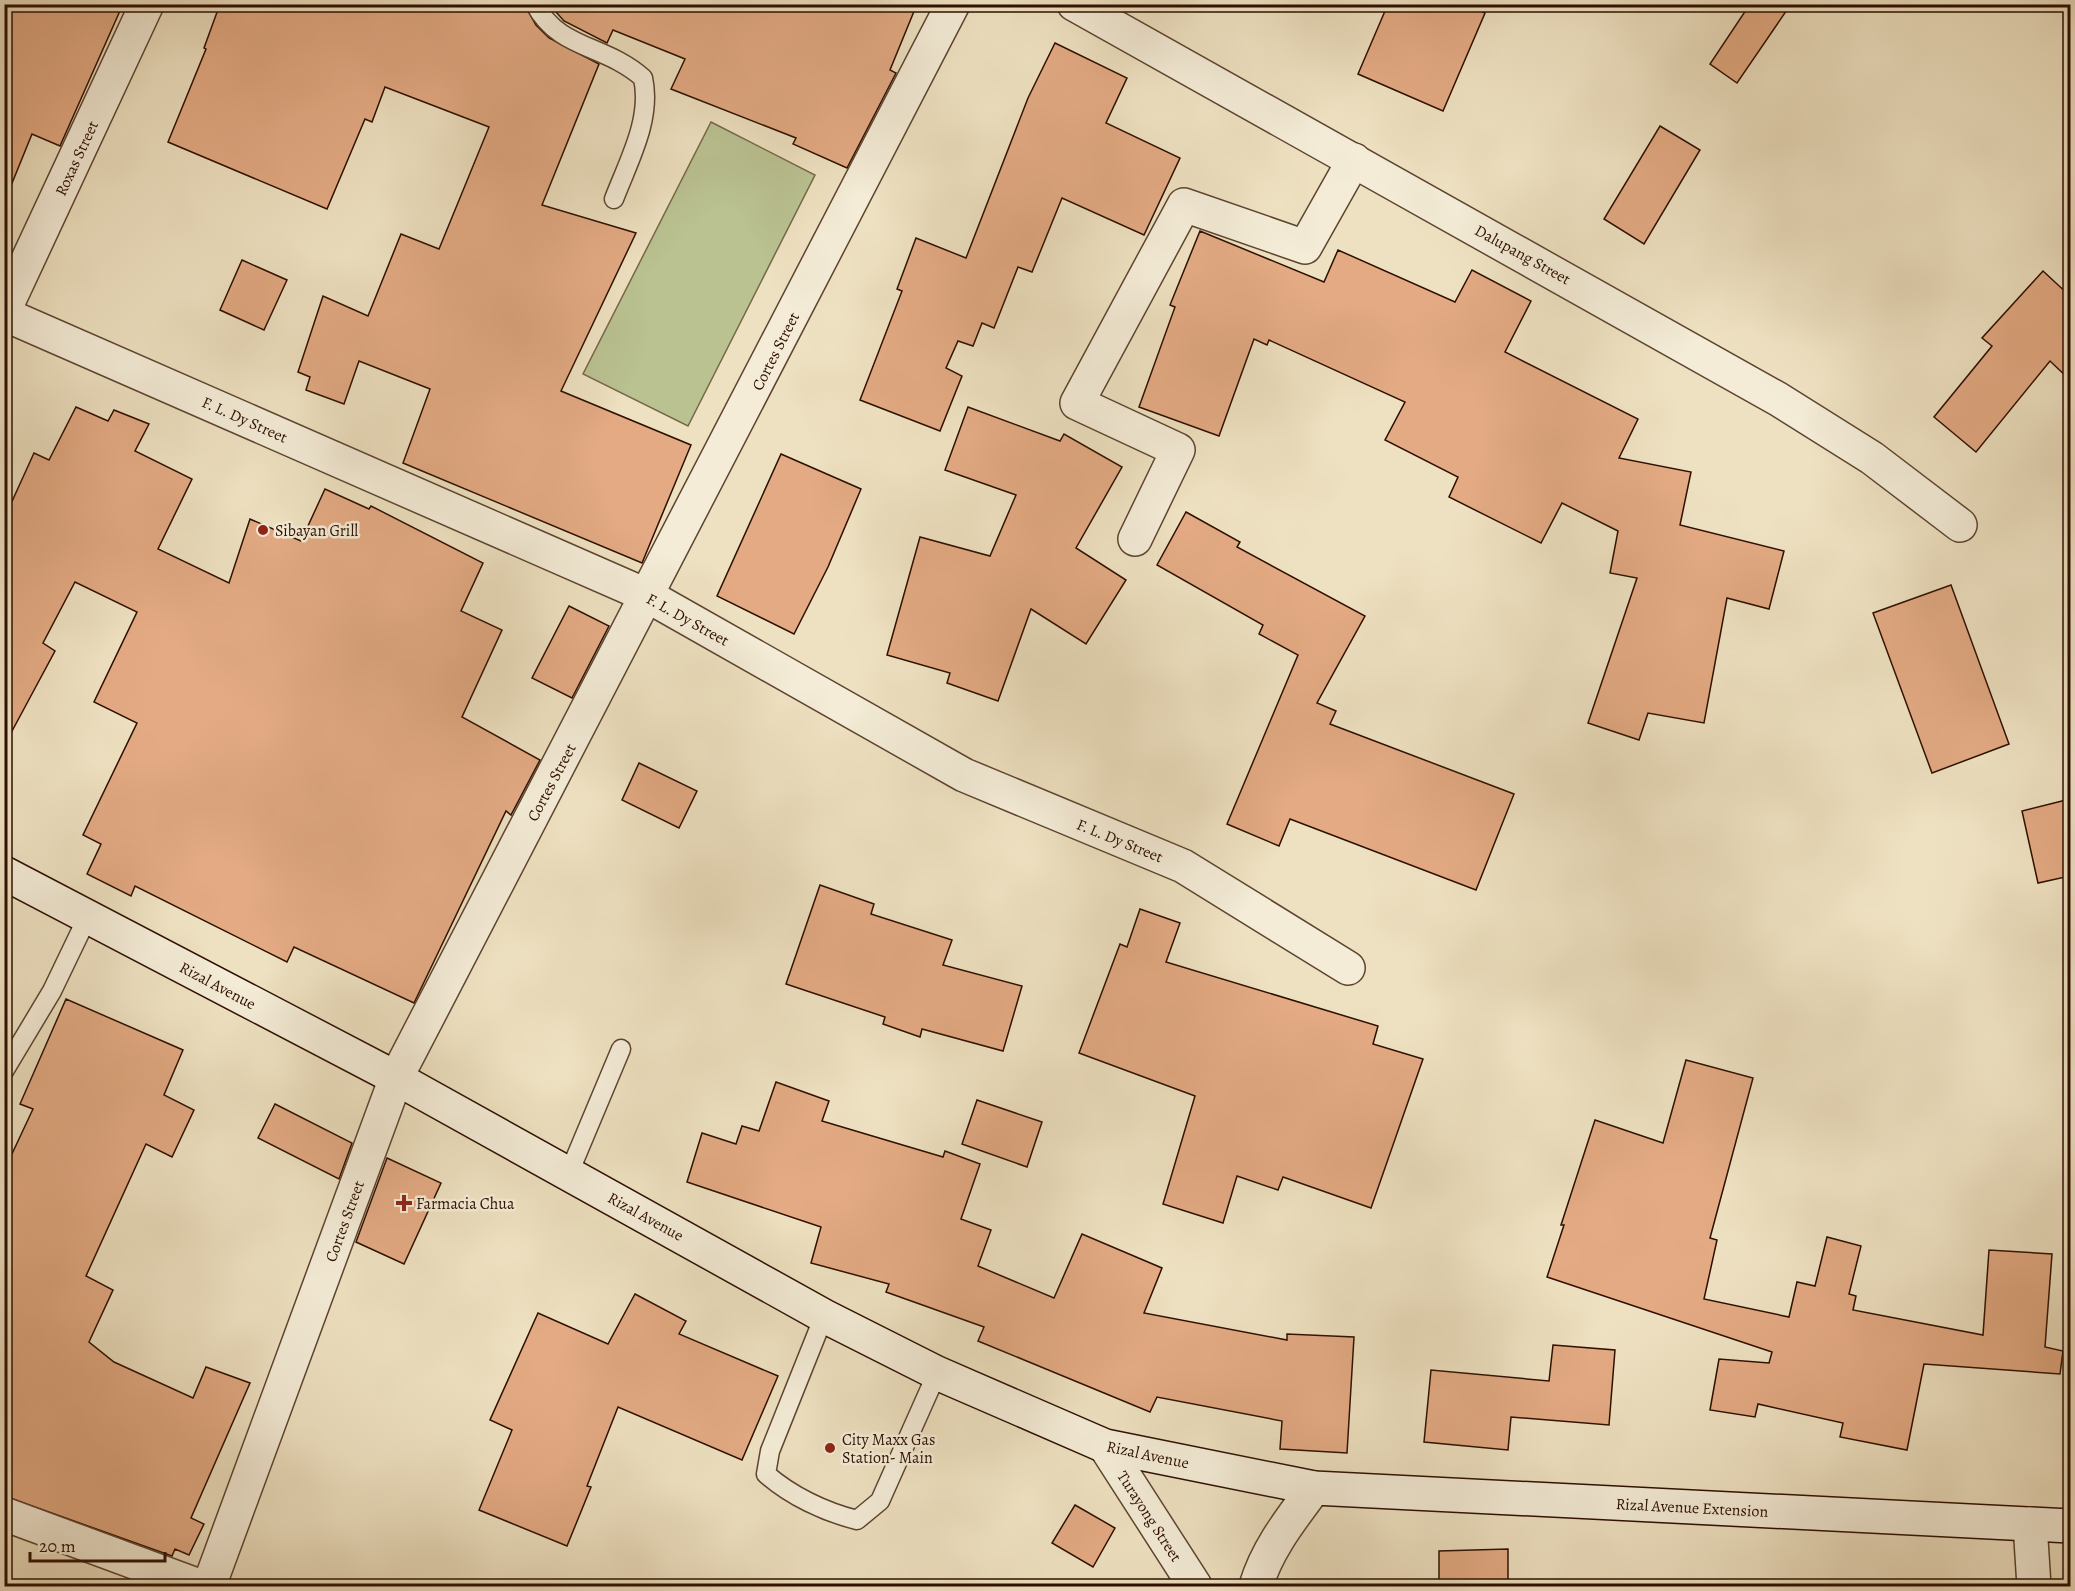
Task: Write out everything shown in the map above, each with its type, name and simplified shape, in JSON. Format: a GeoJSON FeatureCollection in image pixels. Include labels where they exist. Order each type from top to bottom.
{"type":"FeatureCollection","features":[{"type":"Feature","properties":{"kind":"street","name":"Roxas Street"},"geometry":{"type":"LineString","coordinates":[[4,312],[147,4]]}},
{"type":"Feature","properties":{"kind":"street","name":"Cortes Street"},"geometry":{"type":"LineString","coordinates":[[209,1587],[396,1078],[953,4]]}},
{"type":"Feature","properties":{"kind":"street","name":"Dalupang Street"},"geometry":{"type":"LineString","coordinates":[[1074,4],[1778,399],[1872,458],[1960,525]]}},
{"type":"Feature","properties":{"kind":"street"},"geometry":{"type":"LineString","coordinates":[[1135,539],[1178,450],[1077,403],[1184,205],[1305,247],[1354,160]]}},
{"type":"Feature","properties":{"kind":"street","name":"F. L. Dy Street"},"geometry":{"type":"LineString","coordinates":[[4,312],[648,596],[964,775],[1183,866],[1348,968]]}},
{"type":"Feature","properties":{"kind":"street","name":"Rizal Avenue"},"geometry":{"type":"LineString","coordinates":[[4,873],[396,1078],[824,1316],[937,1373],[1105,1446],[1314,1488]]}},
{"type":"Feature","properties":{"kind":"street","name":"Turayong Street"},"geometry":{"type":"LineString","coordinates":[[1105,1446],[1195,1587]]}},
{"type":"Feature","properties":{"kind":"street"},"geometry":{"type":"LineString","coordinates":[[1256,1587],[1261,1569],[1281,1533],[1314,1488]]}},
{"type":"Feature","properties":{"kind":"street","name":"Rizal Avenue Extension"},"geometry":{"type":"LineString","coordinates":[[1314,1488],[2070,1526]]}},
{"type":"Feature","properties":{"kind":"street"},"geometry":{"type":"LineString","coordinates":[[4,1514],[199,1587]]}},
{"type":"Feature","properties":{"kind":"street"},"geometry":{"type":"LineString","coordinates":[[2030,1524],[2034,1587]]}},
{"type":"Feature","properties":{"kind":"lane"},"geometry":{"type":"LineString","coordinates":[[535,4],[544,21],[557,33],[615,57],[643,78],[647,97],[640,131],[614,199]]}},
{"type":"Feature","properties":{"kind":"lane"},"geometry":{"type":"LineString","coordinates":[[4,1071],[52,991],[88,916]]}},
{"type":"Feature","properties":{"kind":"lane"},"geometry":{"type":"LineString","coordinates":[[569,1173],[621,1049]]}},
{"type":"Feature","properties":{"kind":"lane"},"geometry":{"type":"LineString","coordinates":[[824,1316],[770,1451],[766,1474],[779,1485],[817,1505],[838,1515],[857,1520],[880,1502],[937,1373]]}},
{"type":"Feature","properties":{"kind":"green space"},"geometry":{"type":"Polygon","coordinates":[[[711,122],[815,175],[688,426],[583,374],[711,122]]]}},
{"type":"Feature","properties":{"kind":"building"},"geometry":{"type":"Polygon","coordinates":[[[4,4],[123,4],[60,146],[32,134],[6,198],[4,4]]]}},
{"type":"Feature","properties":{"kind":"building"},"geometry":{"type":"Polygon","coordinates":[[[220,4],[524,4],[536,25],[549,38],[599,64],[542,205],[636,233],[561,391],[691,445],[642,563],[403,463],[430,389],[359,361],[344,404],[306,390],[310,377],[298,372],[323,296],[368,316],[401,234],[439,249],[489,127],[385,87],[372,122],[365,119],[327,209],[168,142],[206,49],[204,48],[220,4]]]}},
{"type":"Feature","properties":{"kind":"building"},"geometry":{"type":"Polygon","coordinates":[[[549,4],[917,4],[890,70],[896,73],[847,168],[793,144],[796,138],[671,89],[685,59],[613,30],[607,43],[564,21],[549,4]]]}},
{"type":"Feature","properties":{"kind":"building"},"geometry":{"type":"Polygon","coordinates":[[[1388,4],[1466,4],[1485,13],[1443,111],[1358,74],[1388,4]]]}},
{"type":"Feature","properties":{"kind":"building"},"geometry":{"type":"Polygon","coordinates":[[[1750,4],[1791,4],[1737,83],[1710,64],[1750,4]]]}},
{"type":"Feature","properties":{"kind":"building"},"geometry":{"type":"Polygon","coordinates":[[[1055,43],[1127,78],[1106,123],[1180,158],[1144,235],[1062,198],[1032,272],[1018,267],[994,328],[982,323],[973,346],[958,341],[946,368],[962,376],[940,431],[860,400],[902,291],[897,289],[916,238],[966,258],[1028,98],[1055,43]]]}},
{"type":"Feature","properties":{"kind":"building"},"geometry":{"type":"Polygon","coordinates":[[[1660,126],[1700,150],[1644,244],[1604,219],[1660,126]]]}},
{"type":"Feature","properties":{"kind":"building"},"geometry":{"type":"Polygon","coordinates":[[[1200,231],[1324,282],[1338,250],[1455,302],[1472,270],[1531,301],[1505,352],[1638,419],[1619,458],[1691,472],[1680,525],[1784,551],[1769,609],[1727,598],[1704,723],[1648,713],[1639,740],[1588,723],[1637,578],[1610,573],[1618,531],[1562,503],[1541,543],[1449,497],[1458,477],[1385,440],[1405,402],[1269,340],[1267,345],[1254,339],[1219,436],[1139,407],[1175,307],[1170,305],[1200,231]]]}},
{"type":"Feature","properties":{"kind":"building"},"geometry":{"type":"Polygon","coordinates":[[[242,260],[287,280],[264,330],[220,310],[242,260]]]}},
{"type":"Feature","properties":{"kind":"building"},"geometry":{"type":"Polygon","coordinates":[[[2043,271],[2070,296],[2070,380],[2050,361],[1976,452],[1934,417],[1992,346],[1982,338],[2043,271]]]}},
{"type":"Feature","properties":{"kind":"building"},"geometry":{"type":"Polygon","coordinates":[[[76,407],[108,421],[114,410],[149,424],[135,451],[192,479],[158,549],[229,583],[250,519],[301,541],[325,489],[369,509],[371,506],[483,563],[461,611],[502,630],[462,717],[540,760],[511,815],[506,811],[414,1003],[294,947],[287,962],[135,886],[131,896],[87,874],[101,844],[83,835],[137,723],[94,702],[137,612],[75,582],[43,643],[55,651],[4,746],[4,519],[34,453],[49,460],[76,407]]]}},
{"type":"Feature","properties":{"kind":"building"},"geometry":{"type":"Polygon","coordinates":[[[968,407],[1060,441],[1064,434],[1122,467],[1076,548],[1126,580],[1086,644],[1031,609],[998,701],[947,683],[950,673],[887,655],[920,537],[990,556],[1016,495],[945,470],[968,407]]]}},
{"type":"Feature","properties":{"kind":"building"},"geometry":{"type":"Polygon","coordinates":[[[781,454],[861,489],[828,567],[794,634],[717,596],[781,454]]]}},
{"type":"Feature","properties":{"kind":"building"},"geometry":{"type":"Polygon","coordinates":[[[1186,512],[1240,542],[1237,547],[1365,616],[1317,703],[1336,711],[1330,724],[1514,794],[1476,890],[1290,819],[1279,846],[1227,824],[1298,655],[1259,634],[1263,625],[1157,565],[1186,512]]]}},
{"type":"Feature","properties":{"kind":"building"},"geometry":{"type":"Polygon","coordinates":[[[1951,585],[2009,744],[1932,773],[1873,613],[1951,585]]]}},
{"type":"Feature","properties":{"kind":"building"},"geometry":{"type":"Polygon","coordinates":[[[569,606],[609,626],[572,698],[532,678],[569,606]]]}},
{"type":"Feature","properties":{"kind":"building"},"geometry":{"type":"Polygon","coordinates":[[[639,763],[697,791],[679,828],[622,800],[639,763]]]}},
{"type":"Feature","properties":{"kind":"building"},"geometry":{"type":"Polygon","coordinates":[[[2070,799],[2070,876],[2038,883],[2022,811],[2070,799]]]}},
{"type":"Feature","properties":{"kind":"building"},"geometry":{"type":"Polygon","coordinates":[[[820,885],[874,904],[871,914],[952,940],[943,965],[1022,986],[1003,1051],[922,1029],[920,1037],[883,1024],[885,1017],[786,984],[820,885]]]}},
{"type":"Feature","properties":{"kind":"building"},"geometry":{"type":"Polygon","coordinates":[[[1140,909],[1180,923],[1166,962],[1378,1026],[1373,1044],[1423,1059],[1371,1208],[1283,1177],[1278,1190],[1237,1176],[1223,1223],[1163,1204],[1195,1096],[1079,1053],[1120,944],[1127,947],[1140,909]]]}},
{"type":"Feature","properties":{"kind":"building"},"geometry":{"type":"Polygon","coordinates":[[[66,999],[183,1050],[164,1095],[194,1110],[172,1157],[146,1144],[86,1276],[113,1290],[89,1342],[114,1362],[193,1398],[206,1367],[250,1383],[191,1518],[204,1524],[189,1555],[175,1549],[172,1556],[4,1496],[4,1171],[33,1109],[20,1104],[66,999]]]}},
{"type":"Feature","properties":{"kind":"building"},"geometry":{"type":"Polygon","coordinates":[[[1686,1060],[1753,1078],[1710,1238],[1717,1240],[1704,1299],[1789,1317],[1797,1282],[1815,1286],[1827,1237],[1861,1246],[1849,1294],[1856,1296],[1853,1310],[1983,1335],[1989,1250],[2052,1254],[2045,1347],[2063,1351],[2060,1374],[1924,1364],[1907,1450],[1840,1437],[1843,1423],[1758,1404],[1755,1417],[1710,1410],[1719,1359],[1769,1363],[1772,1352],[1547,1277],[1564,1225],[1561,1225],[1595,1120],[1663,1143],[1686,1060]]]}},
{"type":"Feature","properties":{"kind":"building"},"geometry":{"type":"Polygon","coordinates":[[[776,1082],[829,1101],[822,1121],[943,1157],[945,1151],[980,1164],[961,1219],[991,1230],[978,1266],[1054,1298],[1082,1234],[1162,1268],[1144,1313],[1287,1340],[1287,1334],[1354,1337],[1347,1453],[1280,1449],[1282,1421],[1157,1397],[1150,1412],[978,1341],[984,1327],[886,1292],[889,1284],[811,1263],[821,1227],[687,1182],[702,1133],[736,1144],[742,1126],[759,1131],[776,1082]]]}},
{"type":"Feature","properties":{"kind":"building"},"geometry":{"type":"Polygon","coordinates":[[[977,1100],[1042,1122],[1027,1167],[962,1144],[977,1100]]]}},
{"type":"Feature","properties":{"kind":"building"},"geometry":{"type":"Polygon","coordinates":[[[275,1104],[352,1143],[339,1179],[258,1138],[275,1104]]]}},
{"type":"Feature","properties":{"kind":"building"},"geometry":{"type":"Polygon","coordinates":[[[387,1158],[441,1183],[404,1264],[356,1242],[387,1158]]]}},
{"type":"Feature","properties":{"kind":"building"},"geometry":{"type":"Polygon","coordinates":[[[635,1294],[686,1321],[679,1334],[778,1376],[742,1460],[618,1407],[587,1486],[591,1487],[567,1546],[479,1510],[512,1430],[490,1420],[538,1313],[608,1344],[635,1294]]]}},
{"type":"Feature","properties":{"kind":"building"},"geometry":{"type":"Polygon","coordinates":[[[1553,1345],[1615,1350],[1609,1425],[1511,1417],[1508,1450],[1424,1442],[1431,1370],[1549,1381],[1553,1345]]]}},
{"type":"Feature","properties":{"kind":"building"},"geometry":{"type":"Polygon","coordinates":[[[1075,1505],[1115,1528],[1093,1567],[1052,1543],[1075,1505]]]}},
{"type":"Feature","properties":{"kind":"building"},"geometry":{"type":"Polygon","coordinates":[[[1508,1549],[1508,1587],[1439,1587],[1439,1551],[1508,1549]]]}},
{"type":"Feature","properties":{"kind":"place","name":"Sibayan Grill"},"geometry":{"type":"Point","coordinates":[263,530]}},
{"type":"Feature","properties":{"kind":"place","name":"Farmacia Chua"},"geometry":{"type":"Point","coordinates":[404,1203]}},
{"type":"Feature","properties":{"kind":"place","name":"City Maxx Gas Station- Main"},"geometry":{"type":"Point","coordinates":[830,1448]}}]}
